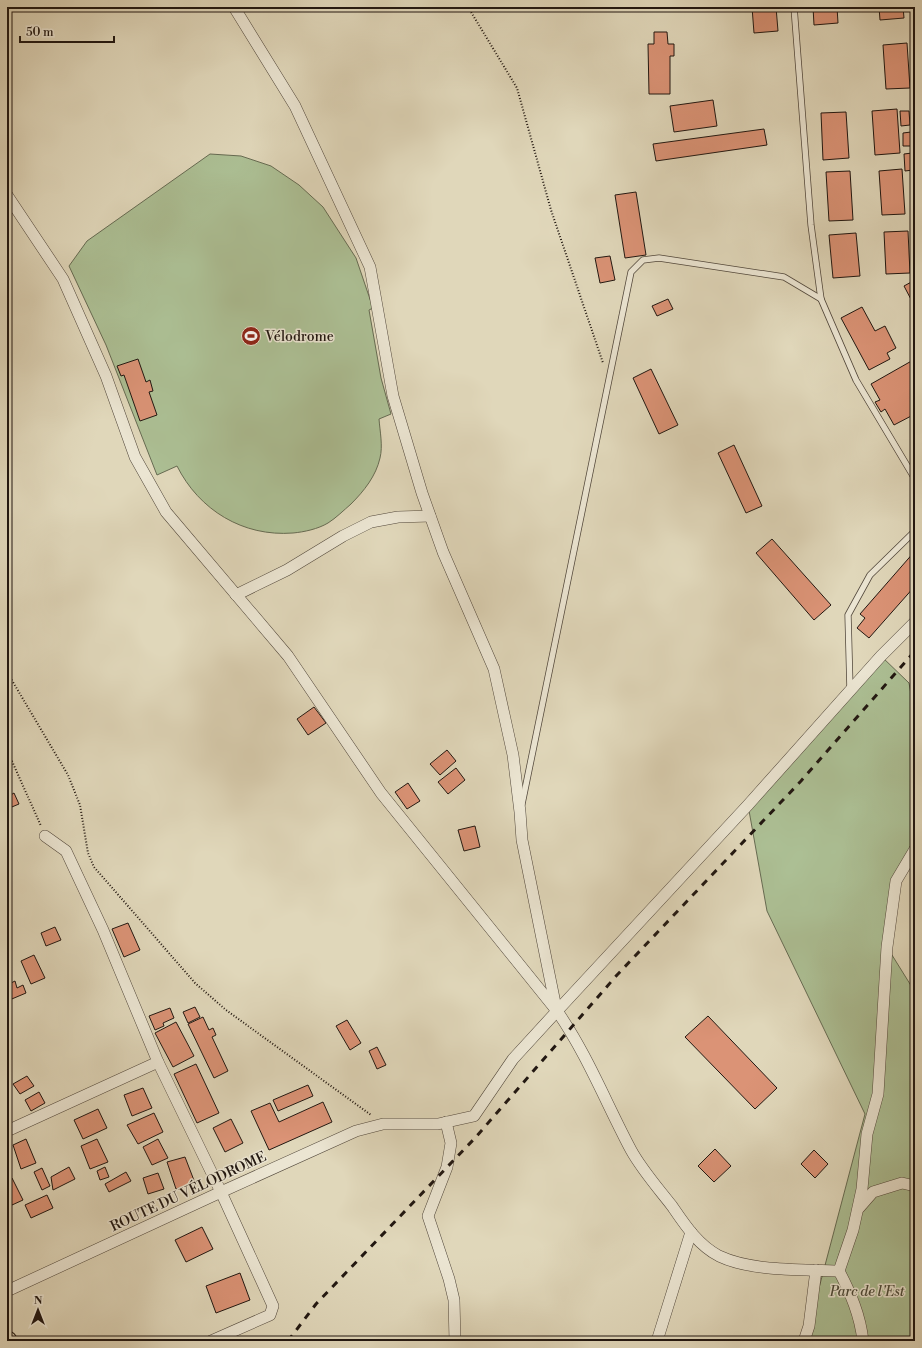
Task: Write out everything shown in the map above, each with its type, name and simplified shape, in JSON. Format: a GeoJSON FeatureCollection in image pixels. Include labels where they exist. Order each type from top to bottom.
{"type":"FeatureCollection","features":[{"type":"Feature","properties":{"kind":"street"},"geometry":{"type":"LineString","coordinates":[[234,7],[295,106],[370,267],[393,396],[430,516],[442,552],[494,669],[513,755],[522,840],[557,1010]]}},
{"type":"Feature","properties":{"kind":"street"},"geometry":{"type":"LineString","coordinates":[[7,196],[63,279],[106,376],[135,457],[166,512],[288,656],[380,794],[557,1010],[571,1030],[596,1076],[631,1151],[691,1232],[702,1245],[720,1256],[746,1264],[839,1271]]}},
{"type":"Feature","properties":{"kind":"street"},"geometry":{"type":"LineString","coordinates":[[236,595],[287,570],[343,536],[371,522],[398,517],[430,516]]}},
{"type":"Feature","properties":{"kind":"street","name":"ROUTE DU VÉLODROME"},"geometry":{"type":"LineString","coordinates":[[7,1291],[356,1131],[383,1124],[438,1124],[474,1116],[513,1060],[557,1010],[748,805],[850,691],[915,622]]}},
{"type":"Feature","properties":{"kind":"street"},"geometry":{"type":"LineString","coordinates":[[45,836],[66,851],[103,930],[158,1062],[221,1192],[273,1306],[270,1315],[211,1341]]}},
{"type":"Feature","properties":{"kind":"street"},"geometry":{"type":"LineString","coordinates":[[863,1341],[862,1325],[852,1298],[839,1271],[854,1230],[862,1189],[867,1134],[878,1094],[887,947],[896,880],[915,849]]}},
{"type":"Feature","properties":{"kind":"street"},"geometry":{"type":"LineString","coordinates":[[7,1131],[158,1062]]}},
{"type":"Feature","properties":{"kind":"street"},"geometry":{"type":"LineString","coordinates":[[446,1122],[451,1143],[447,1167],[428,1216],[449,1279],[454,1300],[455,1341]]}},
{"type":"Feature","properties":{"kind":"street"},"geometry":{"type":"LineString","coordinates":[[857,1210],[873,1192],[902,1183],[915,1186]]}},
{"type":"Feature","properties":{"kind":"street"},"geometry":{"type":"LineString","coordinates":[[657,1341],[691,1232]]}},
{"type":"Feature","properties":{"kind":"street"},"geometry":{"type":"LineString","coordinates":[[804,1341],[809,1326],[816,1270]]}},
{"type":"Feature","properties":{"kind":"lane"},"geometry":{"type":"LineString","coordinates":[[794,7],[811,225],[821,299],[856,380],[915,478]]}},
{"type":"Feature","properties":{"kind":"lane"},"geometry":{"type":"LineString","coordinates":[[520,812],[631,272],[643,260],[659,258],[784,277],[821,299]]}},
{"type":"Feature","properties":{"kind":"lane"},"geometry":{"type":"LineString","coordinates":[[850,691],[848,615],[870,575],[915,530]]}},
{"type":"Feature","properties":{"kind":"path"},"geometry":{"type":"LineString","coordinates":[[468,7],[517,88],[551,210],[609,381]]}},
{"type":"Feature","properties":{"kind":"path"},"geometry":{"type":"LineString","coordinates":[[7,672],[68,775],[80,805],[88,853],[94,867],[200,988],[226,1010],[383,1124]]}},
{"type":"Feature","properties":{"kind":"path"},"geometry":{"type":"LineString","coordinates":[[7,750],[45,836]]}},
{"type":"Feature","properties":{"kind":"green space"},"geometry":{"type":"Polygon","coordinates":[[[210,154],[241,156],[271,166],[299,185],[323,207],[356,258],[373,308],[369,310],[381,378],[391,414],[379,419],[381,444],[380,458],[376,471],[356,499],[331,521],[311,530],[293,533],[275,533],[240,525],[224,518],[197,496],[186,482],[177,466],[157,475],[106,345],[69,266],[87,241],[210,154]]]}},
{"type":"Feature","properties":{"kind":"green space","name":"Parc de l'Est"},"geometry":{"type":"Polygon","coordinates":[[[881,656],[909,683],[915,717],[915,850],[896,881],[887,947],[915,992],[915,1341],[805,1341],[865,1114],[767,911],[748,805],[881,656]]]}},
{"type":"Feature","properties":{"kind":"building"},"geometry":{"type":"Polygon","coordinates":[[[752,7],[776,7],[778,31],[754,33],[752,7]]]}},
{"type":"Feature","properties":{"kind":"building"},"geometry":{"type":"Polygon","coordinates":[[[813,7],[837,7],[838,23],[814,25],[813,7]]]}},
{"type":"Feature","properties":{"kind":"building"},"geometry":{"type":"Polygon","coordinates":[[[879,7],[903,7],[904,18],[880,20],[879,7]]]}},
{"type":"Feature","properties":{"kind":"building"},"geometry":{"type":"Polygon","coordinates":[[[654,32],[667,32],[668,44],[674,44],[674,56],[670,56],[670,94],[649,94],[648,44],[654,44],[654,32]]]}},
{"type":"Feature","properties":{"kind":"building"},"geometry":{"type":"Polygon","coordinates":[[[907,43],[910,88],[886,89],[883,45],[907,43]]]}},
{"type":"Feature","properties":{"kind":"building"},"geometry":{"type":"Polygon","coordinates":[[[713,100],[717,126],[674,132],[670,106],[713,100]]]}},
{"type":"Feature","properties":{"kind":"building"},"geometry":{"type":"Polygon","coordinates":[[[897,109],[900,153],[875,155],[872,111],[897,109]]]}},
{"type":"Feature","properties":{"kind":"building"},"geometry":{"type":"Polygon","coordinates":[[[900,111],[909,111],[910,125],[901,126],[900,111]]]}},
{"type":"Feature","properties":{"kind":"building"},"geometry":{"type":"Polygon","coordinates":[[[846,112],[849,158],[823,160],[821,113],[846,112]]]}},
{"type":"Feature","properties":{"kind":"building"},"geometry":{"type":"Polygon","coordinates":[[[764,129],[767,145],[656,161],[653,144],[764,129]]]}},
{"type":"Feature","properties":{"kind":"building"},"geometry":{"type":"Polygon","coordinates":[[[911,132],[912,146],[903,146],[903,133],[911,132]]]}},
{"type":"Feature","properties":{"kind":"building"},"geometry":{"type":"Polygon","coordinates":[[[912,153],[913,170],[905,171],[904,154],[912,153]]]}},
{"type":"Feature","properties":{"kind":"building"},"geometry":{"type":"Polygon","coordinates":[[[902,169],[905,214],[882,215],[879,171],[902,169]]]}},
{"type":"Feature","properties":{"kind":"building"},"geometry":{"type":"Polygon","coordinates":[[[850,171],[853,220],[829,221],[826,172],[850,171]]]}},
{"type":"Feature","properties":{"kind":"building"},"geometry":{"type":"Polygon","coordinates":[[[636,192],[646,255],[625,258],[615,195],[636,192]]]}},
{"type":"Feature","properties":{"kind":"building"},"geometry":{"type":"Polygon","coordinates":[[[908,231],[910,273],[886,274],[884,232],[908,231]]]}},
{"type":"Feature","properties":{"kind":"building"},"geometry":{"type":"Polygon","coordinates":[[[856,233],[860,276],[833,278],[829,235],[856,233]]]}},
{"type":"Feature","properties":{"kind":"building"},"geometry":{"type":"Polygon","coordinates":[[[610,256],[615,280],[600,283],[595,258],[610,256]]]}},
{"type":"Feature","properties":{"kind":"building"},"geometry":{"type":"Polygon","coordinates":[[[915,280],[915,307],[904,286],[915,280]]]}},
{"type":"Feature","properties":{"kind":"building"},"geometry":{"type":"Polygon","coordinates":[[[668,299],[673,309],[657,316],[652,306],[668,299]]]}},
{"type":"Feature","properties":{"kind":"building"},"geometry":{"type":"Polygon","coordinates":[[[862,307],[875,331],[885,326],[896,348],[887,353],[890,359],[869,370],[841,318],[862,307]]]}},
{"type":"Feature","properties":{"kind":"building"},"geometry":{"type":"Polygon","coordinates":[[[138,359],[146,382],[150,380],[153,391],[149,392],[157,415],[140,421],[124,375],[121,376],[117,366],[138,359]]]}},
{"type":"Feature","properties":{"kind":"building"},"geometry":{"type":"Polygon","coordinates":[[[915,359],[915,414],[894,425],[885,409],[881,412],[875,402],[880,400],[871,384],[915,359]]]}},
{"type":"Feature","properties":{"kind":"building"},"geometry":{"type":"Polygon","coordinates":[[[651,369],[678,425],[659,434],[633,378],[651,369]]]}},
{"type":"Feature","properties":{"kind":"building"},"geometry":{"type":"Polygon","coordinates":[[[734,445],[762,506],[746,513],[718,453],[734,445]]]}},
{"type":"Feature","properties":{"kind":"building"},"geometry":{"type":"Polygon","coordinates":[[[772,539],[831,605],[814,620],[756,553],[772,539]]]}},
{"type":"Feature","properties":{"kind":"building"},"geometry":{"type":"Polygon","coordinates":[[[915,551],[915,586],[869,638],[857,628],[865,618],[860,614],[915,551]]]}},
{"type":"Feature","properties":{"kind":"building"},"geometry":{"type":"Polygon","coordinates":[[[314,707],[326,723],[308,735],[297,719],[314,707]]]}},
{"type":"Feature","properties":{"kind":"building"},"geometry":{"type":"Polygon","coordinates":[[[447,750],[456,761],[440,775],[430,764],[447,750]]]}},
{"type":"Feature","properties":{"kind":"building"},"geometry":{"type":"Polygon","coordinates":[[[456,768],[465,780],[448,794],[438,782],[456,768]]]}},
{"type":"Feature","properties":{"kind":"building"},"geometry":{"type":"Polygon","coordinates":[[[408,783],[420,801],[407,809],[395,792],[408,783]]]}},
{"type":"Feature","properties":{"kind":"building"},"geometry":{"type":"Polygon","coordinates":[[[7,792],[9,796],[14,793],[19,804],[7,809],[7,792]]]}},
{"type":"Feature","properties":{"kind":"building"},"geometry":{"type":"Polygon","coordinates":[[[475,826],[480,847],[464,851],[458,830],[475,826]]]}},
{"type":"Feature","properties":{"kind":"building"},"geometry":{"type":"Polygon","coordinates":[[[128,923],[140,950],[124,957],[112,929],[128,923]]]}},
{"type":"Feature","properties":{"kind":"building"},"geometry":{"type":"Polygon","coordinates":[[[55,927],[61,940],[46,946],[41,933],[55,927]]]}},
{"type":"Feature","properties":{"kind":"building"},"geometry":{"type":"Polygon","coordinates":[[[34,955],[45,978],[31,984],[21,961],[34,955]]]}},
{"type":"Feature","properties":{"kind":"building"},"geometry":{"type":"Polygon","coordinates":[[[15,981],[17,988],[23,985],[26,993],[7,1001],[7,985],[15,981]]]}},
{"type":"Feature","properties":{"kind":"building"},"geometry":{"type":"Polygon","coordinates":[[[195,1007],[200,1017],[188,1023],[183,1012],[195,1007]]]}},
{"type":"Feature","properties":{"kind":"building"},"geometry":{"type":"Polygon","coordinates":[[[170,1008],[174,1018],[163,1023],[164,1026],[155,1030],[149,1016],[170,1008]]]}},
{"type":"Feature","properties":{"kind":"building"},"geometry":{"type":"Polygon","coordinates":[[[708,1016],[777,1088],[755,1109],[685,1037],[708,1016]]]}},
{"type":"Feature","properties":{"kind":"building"},"geometry":{"type":"Polygon","coordinates":[[[203,1017],[209,1030],[213,1028],[216,1035],[212,1037],[228,1071],[214,1078],[188,1024],[203,1017]]]}},
{"type":"Feature","properties":{"kind":"building"},"geometry":{"type":"Polygon","coordinates":[[[347,1020],[361,1043],[350,1050],[336,1026],[347,1020]]]}},
{"type":"Feature","properties":{"kind":"building"},"geometry":{"type":"Polygon","coordinates":[[[176,1022],[194,1056],[173,1067],[155,1033],[176,1022]]]}},
{"type":"Feature","properties":{"kind":"building"},"geometry":{"type":"Polygon","coordinates":[[[377,1047],[386,1065],[377,1069],[369,1051],[377,1047]]]}},
{"type":"Feature","properties":{"kind":"building"},"geometry":{"type":"Polygon","coordinates":[[[196,1064],[219,1113],[197,1123],[174,1074],[196,1064]]]}},
{"type":"Feature","properties":{"kind":"building"},"geometry":{"type":"Polygon","coordinates":[[[27,1076],[34,1086],[20,1094],[13,1084],[27,1076]]]}},
{"type":"Feature","properties":{"kind":"building"},"geometry":{"type":"Polygon","coordinates":[[[308,1085],[313,1096],[278,1111],[273,1100],[308,1085]]]}},
{"type":"Feature","properties":{"kind":"building"},"geometry":{"type":"Polygon","coordinates":[[[143,1088],[152,1108],[132,1116],[124,1095],[143,1088]]]}},
{"type":"Feature","properties":{"kind":"building"},"geometry":{"type":"Polygon","coordinates":[[[39,1092],[45,1103],[31,1111],[25,1100],[39,1092]]]}},
{"type":"Feature","properties":{"kind":"building"},"geometry":{"type":"Polygon","coordinates":[[[323,1102],[332,1122],[269,1150],[251,1111],[270,1103],[279,1122],[323,1102]]]}},
{"type":"Feature","properties":{"kind":"building"},"geometry":{"type":"Polygon","coordinates":[[[98,1109],[107,1128],[83,1139],[74,1120],[98,1109]]]}},
{"type":"Feature","properties":{"kind":"building"},"geometry":{"type":"Polygon","coordinates":[[[154,1113],[163,1132],[138,1144],[127,1125],[154,1113]]]}},
{"type":"Feature","properties":{"kind":"building"},"geometry":{"type":"Polygon","coordinates":[[[231,1119],[243,1143],[225,1152],[213,1128],[231,1119]]]}},
{"type":"Feature","properties":{"kind":"building"},"geometry":{"type":"Polygon","coordinates":[[[26,1139],[36,1163],[21,1169],[13,1145],[26,1139]]]}},
{"type":"Feature","properties":{"kind":"building"},"geometry":{"type":"Polygon","coordinates":[[[97,1139],[108,1162],[90,1169],[81,1146],[97,1139]]]}},
{"type":"Feature","properties":{"kind":"building"},"geometry":{"type":"Polygon","coordinates":[[[158,1139],[168,1158],[152,1165],[143,1147],[158,1139]]]}},
{"type":"Feature","properties":{"kind":"building"},"geometry":{"type":"Polygon","coordinates":[[[715,1149],[731,1166],[714,1182],[698,1166],[715,1149]]]}},
{"type":"Feature","properties":{"kind":"building"},"geometry":{"type":"Polygon","coordinates":[[[814,1150],[828,1164],[815,1178],[801,1164],[814,1150]]]}},
{"type":"Feature","properties":{"kind":"building"},"geometry":{"type":"Polygon","coordinates":[[[185,1157],[195,1183],[176,1189],[167,1162],[185,1157]]]}},
{"type":"Feature","properties":{"kind":"building"},"geometry":{"type":"Polygon","coordinates":[[[69,1167],[75,1179],[53,1190],[51,1177],[69,1167]]]}},
{"type":"Feature","properties":{"kind":"building"},"geometry":{"type":"Polygon","coordinates":[[[105,1167],[109,1177],[100,1180],[97,1171],[105,1167]]]}},
{"type":"Feature","properties":{"kind":"building"},"geometry":{"type":"Polygon","coordinates":[[[42,1168],[50,1186],[42,1190],[34,1172],[42,1168]]]}},
{"type":"Feature","properties":{"kind":"building"},"geometry":{"type":"Polygon","coordinates":[[[126,1172],[131,1181],[109,1192],[105,1184],[126,1172]]]}},
{"type":"Feature","properties":{"kind":"building"},"geometry":{"type":"Polygon","coordinates":[[[158,1173],[164,1189],[148,1194],[143,1178],[158,1173]]]}},
{"type":"Feature","properties":{"kind":"building"},"geometry":{"type":"Polygon","coordinates":[[[12,1178],[23,1200],[12,1205],[7,1194],[7,1181],[12,1178]]]}},
{"type":"Feature","properties":{"kind":"building"},"geometry":{"type":"Polygon","coordinates":[[[47,1195],[53,1208],[31,1218],[25,1205],[47,1195]]]}},
{"type":"Feature","properties":{"kind":"building"},"geometry":{"type":"Polygon","coordinates":[[[202,1227],[213,1249],[186,1262],[175,1240],[202,1227]]]}},
{"type":"Feature","properties":{"kind":"building"},"geometry":{"type":"Polygon","coordinates":[[[240,1273],[250,1300],[216,1313],[206,1286],[240,1273]]]}},
{"type":"Feature","properties":{"kind":"railway"},"geometry":{"type":"LineString","coordinates":[[288,1341],[316,1304],[475,1138],[617,975],[801,781],[915,651]]}},
{"type":"Feature","properties":{"kind":"place","name":"Vélodrome"},"geometry":{"type":"Point","coordinates":[251,336]}}]}
